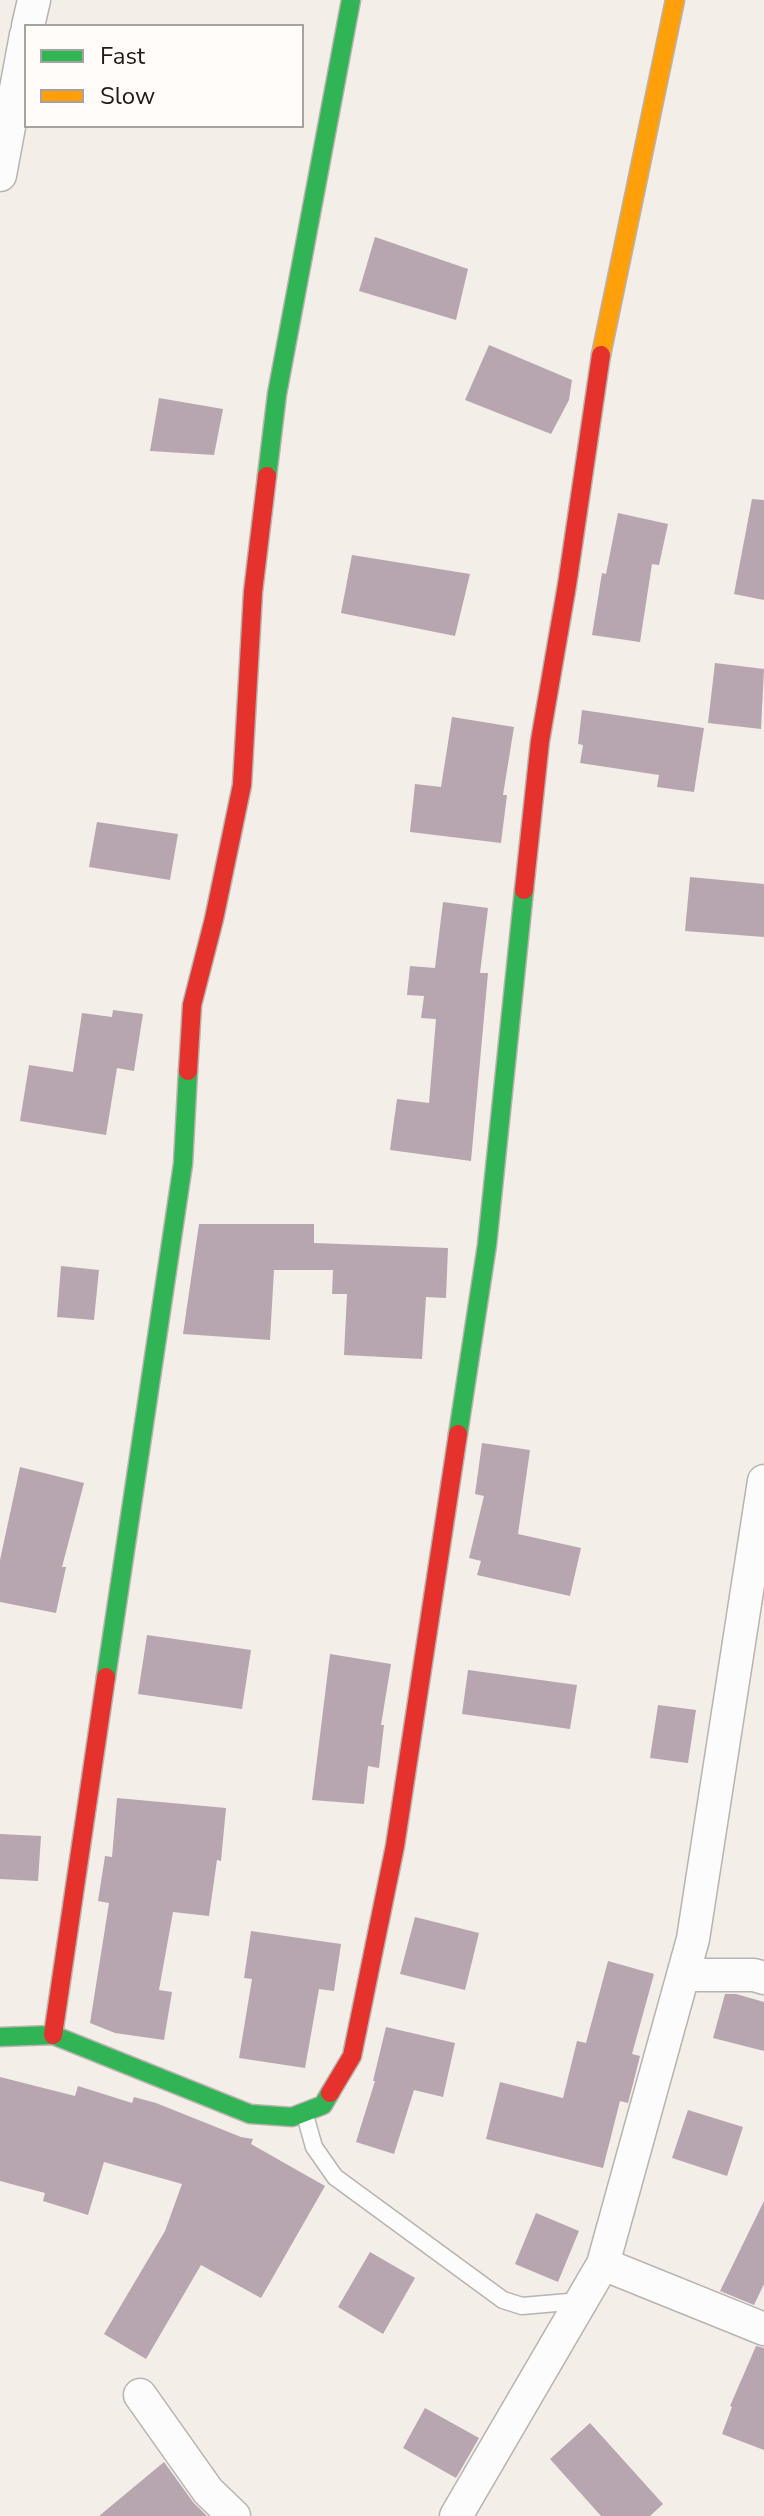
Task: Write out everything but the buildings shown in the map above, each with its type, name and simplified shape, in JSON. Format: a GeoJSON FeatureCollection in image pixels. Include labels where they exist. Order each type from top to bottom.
{"type":"FeatureCollection","features":[{"type":"Feature","properties":{"kind":"street"},"geometry":{"type":"LineString","coordinates":[[28,24],[34,0]]}},
{"type":"Feature","properties":{"kind":"street"},"geometry":{"type":"LineString","coordinates":[[53,2035],[183,1164],[192,1005],[242,785],[253,592],[277,394],[351,0]]}},
{"type":"Feature","properties":{"kind":"street"},"geometry":{"type":"LineString","coordinates":[[0,2037],[53,2035],[250,2114],[292,2117],[323,2105],[352,2056],[395,1846],[487,1245],[540,741],[601,356],[675,0]]}},
{"type":"Feature","properties":{"kind":"street"},"geometry":{"type":"LineString","coordinates":[[0,175],[24,46]]}},
{"type":"Feature","properties":{"kind":"street"},"geometry":{"type":"LineString","coordinates":[[459,2515],[603,2264],[693,1939],[764,1481]]}},
{"type":"Feature","properties":{"kind":"street"},"geometry":{"type":"LineString","coordinates":[[683,1975],[754,1975],[764,1978]]}},
{"type":"Feature","properties":{"kind":"street"},"geometry":{"type":"LineString","coordinates":[[603,2264],[764,2329]]}},
{"type":"Feature","properties":{"kind":"street"},"geometry":{"type":"LineString","coordinates":[[140,2395],[208,2491],[234,2516]]}},
{"type":"Feature","properties":{"kind":"lane"},"geometry":{"type":"LineString","coordinates":[[305,2112],[314,2147],[335,2177],[503,2300],[522,2306],[582,2301]]}},
{"type":"Feature","properties":{"kind":"traffic: fast"},"geometry":{"type":"LineString","coordinates":[[267,476],[277,394],[351,0]]}},
{"type":"Feature","properties":{"kind":"traffic: fast"},"geometry":{"type":"LineString","coordinates":[[458,1434],[487,1245],[524,890]]}},
{"type":"Feature","properties":{"kind":"traffic: fast"},"geometry":{"type":"LineString","coordinates":[[106,1677],[183,1164],[188,1071]]}},
{"type":"Feature","properties":{"kind":"traffic: fast"},"geometry":{"type":"LineString","coordinates":[[0,2037],[53,2035],[250,2114],[292,2117],[323,2105],[330,2093]]}},
{"type":"Feature","properties":{"kind":"traffic: slow"},"geometry":{"type":"LineString","coordinates":[[601,355],[675,0]]}},
{"type":"Feature","properties":{"kind":"traffic: jam"},"geometry":{"type":"LineString","coordinates":[[524,890],[540,741],[601,355]]}},
{"type":"Feature","properties":{"kind":"traffic: jam"},"geometry":{"type":"LineString","coordinates":[[188,1071],[192,1005],[242,785],[253,592],[267,476]]}},
{"type":"Feature","properties":{"kind":"traffic: jam"},"geometry":{"type":"LineString","coordinates":[[330,2093],[352,2056],[395,1846],[458,1434]]}},
{"type":"Feature","properties":{"kind":"traffic: jam"},"geometry":{"type":"LineString","coordinates":[[53,2035],[106,1677]]}}]}
